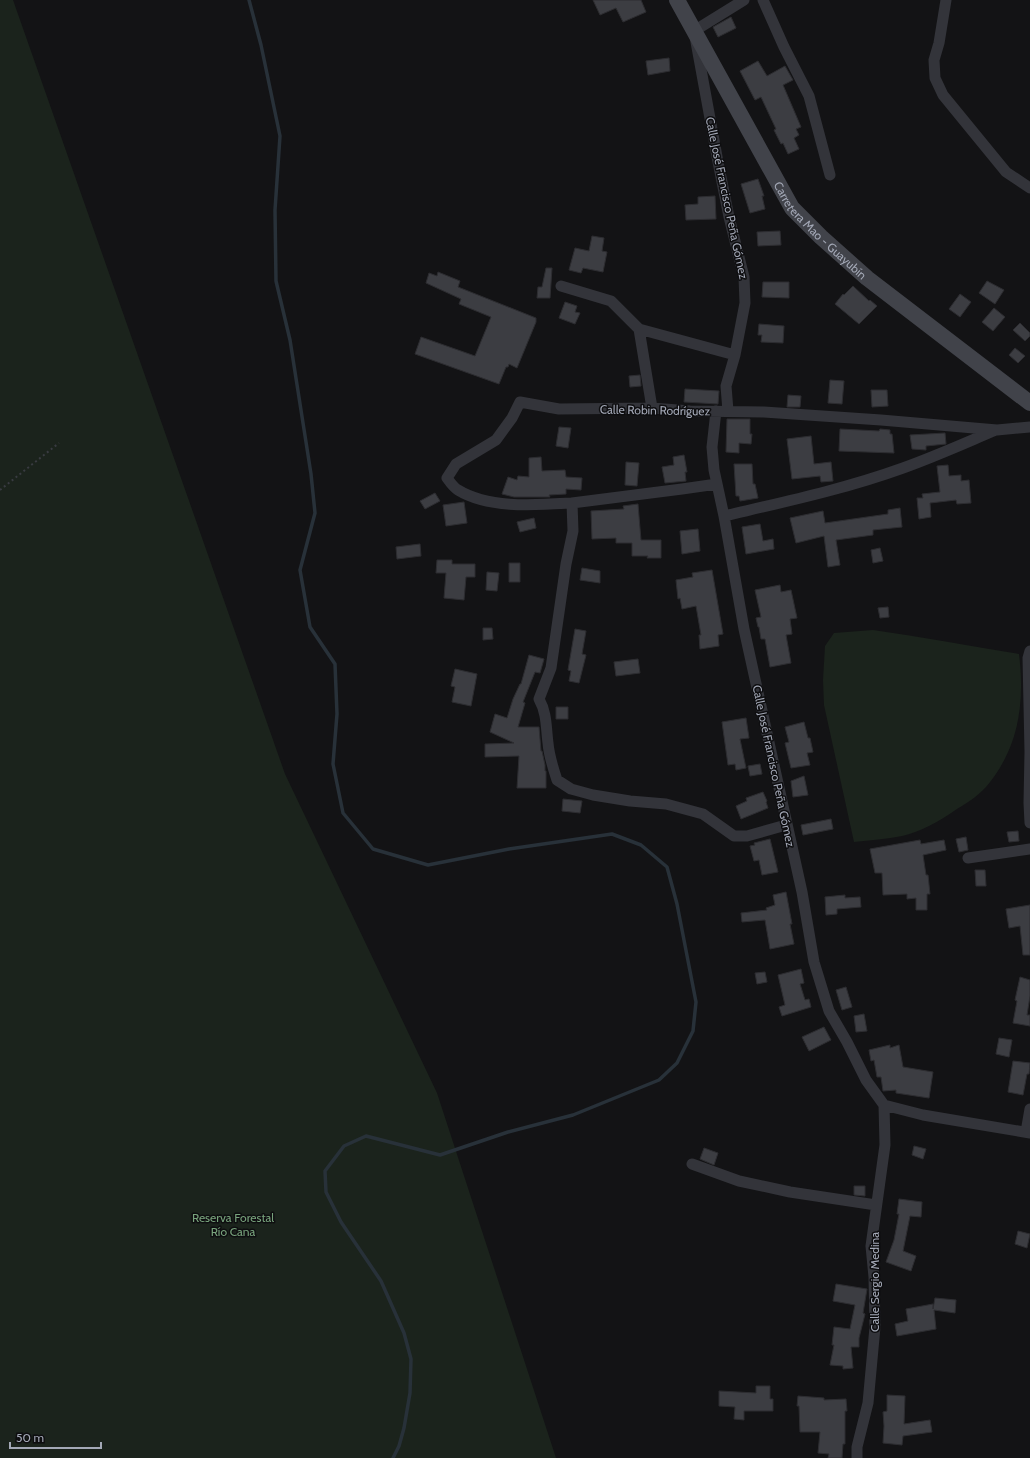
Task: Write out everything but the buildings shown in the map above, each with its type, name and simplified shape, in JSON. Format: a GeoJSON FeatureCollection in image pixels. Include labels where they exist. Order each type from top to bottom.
{"type":"FeatureCollection","features":[{"type":"Feature","properties":{"kind":"main road","name":"Carretera Mao - Guayubín"},"geometry":{"type":"LineString","coordinates":[[677,0],[792,208],[867,278],[1030,403]]}},
{"type":"Feature","properties":{"kind":"street"},"geometry":{"type":"LineString","coordinates":[[694,31],[744,0]]}},
{"type":"Feature","properties":{"kind":"street"},"geometry":{"type":"LineString","coordinates":[[763,0],[784,47],[809,96],[830,175]]}},
{"type":"Feature","properties":{"kind":"street"},"geometry":{"type":"LineString","coordinates":[[946,0],[934,60],[935,78],[943,95],[1006,172],[1030,188]]}},
{"type":"Feature","properties":{"kind":"street","name":"Calle José Francisco Peña Gómez"},"geometry":{"type":"LineString","coordinates":[[694,31],[729,217],[744,277],[745,303],[735,355],[726,386],[728,411]]}},
{"type":"Feature","properties":{"kind":"street"},"geometry":{"type":"LineString","coordinates":[[561,286],[611,300],[639,329],[735,355]]}},
{"type":"Feature","properties":{"kind":"street"},"geometry":{"type":"LineString","coordinates":[[639,329],[652,408]]}},
{"type":"Feature","properties":{"kind":"street","name":"Calle Robin Rodríguez"},"geometry":{"type":"LineString","coordinates":[[572,503],[510,504],[476,498],[456,489],[447,478],[456,464],[496,440],[512,418],[520,402],[559,409],[652,408],[690,411],[764,412],[997,430],[1030,426]]}},
{"type":"Feature","properties":{"kind":"street","name":"Calle José Francisco Peña Gómez"},"geometry":{"type":"LineString","coordinates":[[716,411],[712,447],[714,470],[724,516],[744,629],[802,892],[814,962],[829,1011],[847,1042],[866,1080],[884,1105]]}},
{"type":"Feature","properties":{"kind":"street"},"geometry":{"type":"LineString","coordinates":[[724,516],[794,499],[884,474],[903,468],[997,430]]}},
{"type":"Feature","properties":{"kind":"street"},"geometry":{"type":"LineString","coordinates":[[717,484],[572,503],[573,531],[566,564],[551,668],[539,699],[544,708],[552,765],[557,780],[571,788],[593,795],[630,802],[666,804],[703,814],[734,836],[747,836],[786,824]]}},
{"type":"Feature","properties":{"kind":"street"},"geometry":{"type":"LineString","coordinates":[[1030,651],[1028,658],[1030,823]]}},
{"type":"Feature","properties":{"kind":"street"},"geometry":{"type":"LineString","coordinates":[[968,858],[1030,849]]}},
{"type":"Feature","properties":{"kind":"street"},"geometry":{"type":"LineString","coordinates":[[884,1105],[923,1115],[1028,1133],[1030,1109]]}},
{"type":"Feature","properties":{"kind":"street","name":"Calle Sergio Medina"},"geometry":{"type":"LineString","coordinates":[[857,1458],[868,1403],[875,1327],[874,1277],[871,1246],[885,1144],[884,1105]]}},
{"type":"Feature","properties":{"kind":"street"},"geometry":{"type":"LineString","coordinates":[[692,1164],[739,1181],[790,1192],[876,1205]]}},
{"type":"Feature","properties":{"kind":"path"},"geometry":{"type":"LineString","coordinates":[[0,490],[3,486],[59,443]]}},
{"type":"Feature","properties":{"kind":"green space","name":"Reserva Forestal Río Cana"},"geometry":{"type":"Polygon","coordinates":[[[0,0],[13,0],[285,774],[437,1093],[556,1458],[0,1458],[0,0]]]}},
{"type":"Feature","properties":{"kind":"green space"},"geometry":{"type":"Polygon","coordinates":[[[873,630],[1019,654],[1021,672],[1020,707],[1013,741],[1006,757],[997,772],[979,794],[942,819],[916,832],[896,837],[854,842],[824,705],[823,680],[825,646],[834,633],[873,630]]]}},
{"type":"Feature","properties":{"kind":"waterway"},"geometry":{"type":"LineString","coordinates":[[249,0],[261,45],[280,136],[275,210],[276,281],[290,340],[311,474],[315,513],[300,570],[310,627],[335,664],[337,714],[333,764],[343,813],[373,849],[428,865],[509,849],[612,834],[641,845],[667,867],[677,904],[696,1002],[693,1031],[677,1063],[659,1080],[573,1115],[508,1132],[440,1155],[366,1136],[344,1146],[325,1171],[326,1192],[341,1222],[381,1281],[404,1333],[411,1359],[410,1393],[404,1428],[399,1446],[393,1458]]}}]}
